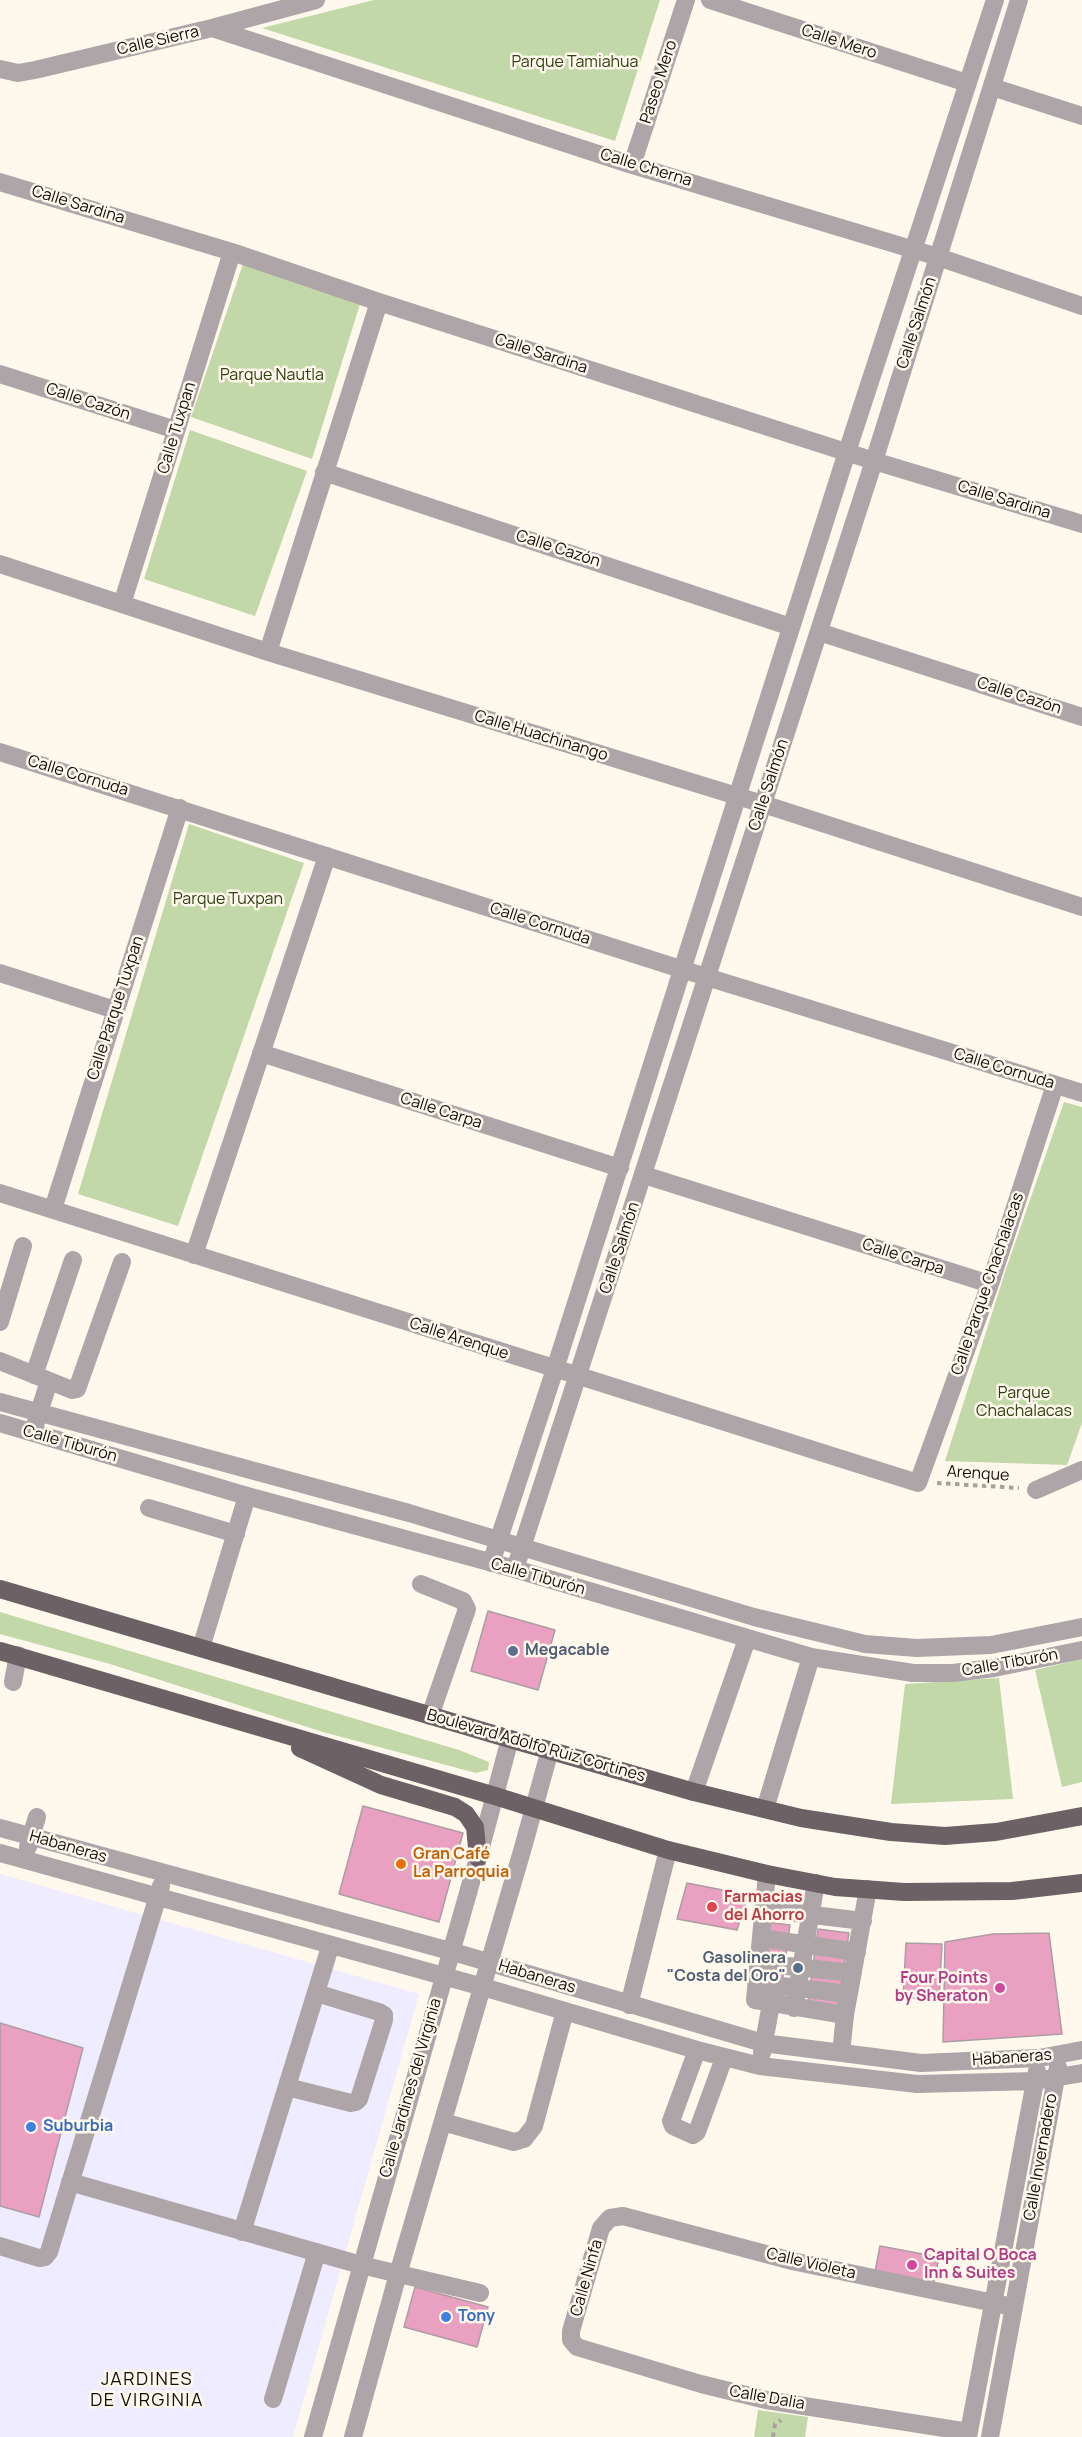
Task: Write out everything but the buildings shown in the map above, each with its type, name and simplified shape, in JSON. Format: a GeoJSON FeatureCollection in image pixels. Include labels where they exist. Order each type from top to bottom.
{"type":"FeatureCollection","features":[{"type":"Feature","properties":{"kind":"main road","name":"Boulevard Adolfo Ruiz Cortines"},"geometry":{"type":"LineString","coordinates":[[0,1589],[694,1792],[801,1818],[891,1832],[945,1836],[996,1832],[1082,1816]]}},
{"type":"Feature","properties":{"kind":"main road"},"geometry":{"type":"LineString","coordinates":[[9,1653],[495,1796],[668,1850],[768,1874],[816,1883],[904,1892],[1012,1891],[1082,1883]]}},
{"type":"Feature","properties":{"kind":"main road"},"geometry":{"type":"LineString","coordinates":[[247,1723],[381,1785],[455,1807],[466,1814],[475,1827],[478,1858]]}},
{"type":"Feature","properties":{"kind":"street","name":"Calle Sierra"},"geometry":{"type":"LineString","coordinates":[[0,69],[18,73],[35,70],[212,28],[316,0]]}},
{"type":"Feature","properties":{"kind":"street","name":"Paseo Mero"},"geometry":{"type":"LineString","coordinates":[[632,165],[686,0]]}},
{"type":"Feature","properties":{"kind":"street","name":"Calle Mero"},"geometry":{"type":"LineString","coordinates":[[710,0],[968,83]]}},
{"type":"Feature","properties":{"kind":"street","name":"Calle Salmón"},"geometry":{"type":"LineString","coordinates":[[490,1563],[684,970],[847,452],[995,0]]}},
{"type":"Feature","properties":{"kind":"street","name":"Calle Salmón"},"geometry":{"type":"LineString","coordinates":[[515,1569],[874,461],[1019,0]]}},
{"type":"Feature","properties":{"kind":"street","name":"Calle Cherna"},"geometry":{"type":"LineString","coordinates":[[212,28],[632,165],[938,257],[1082,306]]}},
{"type":"Feature","properties":{"kind":"street"},"geometry":{"type":"LineString","coordinates":[[992,87],[1082,116]]}},
{"type":"Feature","properties":{"kind":"street","name":"Calle Sardina"},"geometry":{"type":"LineString","coordinates":[[0,182],[232,252],[379,302],[874,461],[1082,524]]}},
{"type":"Feature","properties":{"kind":"street","name":"Calle Tuxpan"},"geometry":{"type":"LineString","coordinates":[[122,604],[232,252]]}},
{"type":"Feature","properties":{"kind":"street"},"geometry":{"type":"LineString","coordinates":[[268,652],[379,302]]}},
{"type":"Feature","properties":{"kind":"street","name":"Calle Cazón"},"geometry":{"type":"LineString","coordinates":[[0,374],[176,430]]}},
{"type":"Feature","properties":{"kind":"street","name":"Calle Cazón"},"geometry":{"type":"LineString","coordinates":[[324,472],[791,627]]}},
{"type":"Feature","properties":{"kind":"street","name":"Calle Huachinango"},"geometry":{"type":"LineString","coordinates":[[0,564],[268,652],[763,804],[1082,907]]}},
{"type":"Feature","properties":{"kind":"street","name":"Calle Cazón"},"geometry":{"type":"LineString","coordinates":[[819,632],[1082,717]]}},
{"type":"Feature","properties":{"kind":"street","name":"Calle Cornuda"},"geometry":{"type":"LineString","coordinates":[[0,752],[706,977],[1082,1093]]}},
{"type":"Feature","properties":{"kind":"street","name":"Calle Parque Tuxpan"},"geometry":{"type":"LineString","coordinates":[[52,1209],[180,808]]}},
{"type":"Feature","properties":{"kind":"street"},"geometry":{"type":"LineString","coordinates":[[194,1255],[327,856]]}},
{"type":"Feature","properties":{"kind":"street"},"geometry":{"type":"LineString","coordinates":[[0,973],[116,1010]]}},
{"type":"Feature","properties":{"kind":"street","name":"Calle Carpa"},"geometry":{"type":"LineString","coordinates":[[261,1053],[620,1168]]}},
{"type":"Feature","properties":{"kind":"street","name":"Calle Parque Chachalacas"},"geometry":{"type":"LineString","coordinates":[[918,1483],[990,1284],[1055,1085]]}},
{"type":"Feature","properties":{"kind":"street","name":"Calle Carpa"},"geometry":{"type":"LineString","coordinates":[[644,1175],[990,1284]]}},
{"type":"Feature","properties":{"kind":"street","name":"Calle Arenque"},"geometry":{"type":"LineString","coordinates":[[0,1193],[918,1483]]}},
{"type":"Feature","properties":{"kind":"street"},"geometry":{"type":"LineString","coordinates":[[0,1322],[23,1246]]}},
{"type":"Feature","properties":{"kind":"street"},"geometry":{"type":"LineString","coordinates":[[32,1432],[38,1413],[42,1378],[73,1260]]}},
{"type":"Feature","properties":{"kind":"street"},"geometry":{"type":"LineString","coordinates":[[0,1361],[72,1390],[79,1386],[122,1262]]}},
{"type":"Feature","properties":{"kind":"street","name":"Calle Tiburón"},"geometry":{"type":"LineString","coordinates":[[0,1402],[409,1513],[754,1617],[865,1644],[917,1648],[991,1645],[1082,1627]]}},
{"type":"Feature","properties":{"kind":"street","name":"Calle Tiburón"},"geometry":{"type":"LineString","coordinates":[[0,1423],[248,1496],[515,1569],[811,1657],[914,1673],[953,1672],[994,1668],[1082,1650]]}},
{"type":"Feature","properties":{"kind":"street"},"geometry":{"type":"LineString","coordinates":[[1036,1490],[1082,1470]]}},
{"type":"Feature","properties":{"kind":"street"},"geometry":{"type":"LineString","coordinates":[[201,1647],[248,1496]]}},
{"type":"Feature","properties":{"kind":"street"},"geometry":{"type":"LineString","coordinates":[[149,1508],[236,1534]]}},
{"type":"Feature","properties":{"kind":"street"},"geometry":{"type":"LineString","coordinates":[[421,1584],[463,1601],[467,1610],[430,1716]]}},
{"type":"Feature","properties":{"kind":"street"},"geometry":{"type":"LineString","coordinates":[[694,1792],[747,1639]]}},
{"type":"Feature","properties":{"kind":"street"},"geometry":{"type":"LineString","coordinates":[[9,1653],[13,1682]]}},
{"type":"Feature","properties":{"kind":"street"},"geometry":{"type":"LineString","coordinates":[[765,1809],[811,1657]]}},
{"type":"Feature","properties":{"kind":"street","name":"Calle Jardines del Virginia"},"geometry":{"type":"LineString","coordinates":[[313,2437],[510,1739]]}},
{"type":"Feature","properties":{"kind":"street"},"geometry":{"type":"LineString","coordinates":[[353,2437],[549,1750]]}},
{"type":"Feature","properties":{"kind":"street"},"geometry":{"type":"LineString","coordinates":[[24,1860],[37,1817]]}},
{"type":"Feature","properties":{"kind":"street","name":"Habaneras"},"geometry":{"type":"LineString","coordinates":[[0,1828],[450,1951],[763,2043],[921,2063],[1039,2058],[1082,2050]]}},
{"type":"Feature","properties":{"kind":"street"},"geometry":{"type":"LineString","coordinates":[[629,2005],[668,1850]]}},
{"type":"Feature","properties":{"kind":"street","name":"Habaneras"},"geometry":{"type":"LineString","coordinates":[[0,1853],[330,1947],[483,1987],[724,2058],[760,2066],[917,2084],[1035,2081],[1082,2073]]}},
{"type":"Feature","properties":{"kind":"street"},"geometry":{"type":"LineString","coordinates":[[0,2246],[39,2258],[45,2257],[49,2252],[165,1874]]}},
{"type":"Feature","properties":{"kind":"street"},"geometry":{"type":"LineString","coordinates":[[768,1874],[754,2000],[845,2015]]}},
{"type":"Feature","properties":{"kind":"street"},"geometry":{"type":"LineString","coordinates":[[794,2008],[816,1883]]}},
{"type":"Feature","properties":{"kind":"street"},"geometry":{"type":"LineString","coordinates":[[841,2053],[845,2015],[868,1889]]}},
{"type":"Feature","properties":{"kind":"street"},"geometry":{"type":"LineString","coordinates":[[237,1920],[245,1896]]}},
{"type":"Feature","properties":{"kind":"street"},"geometry":{"type":"LineString","coordinates":[[763,1909],[863,1921]]}},
{"type":"Feature","properties":{"kind":"street"},"geometry":{"type":"LineString","coordinates":[[761,1938],[857,1952]]}},
{"type":"Feature","properties":{"kind":"street"},"geometry":{"type":"LineString","coordinates":[[242,2232],[330,1947]]}},
{"type":"Feature","properties":{"kind":"street"},"geometry":{"type":"LineString","coordinates":[[758,1963],[853,1973]]}},
{"type":"Feature","properties":{"kind":"street"},"geometry":{"type":"LineString","coordinates":[[756,1983],[849,1994]]}},
{"type":"Feature","properties":{"kind":"street"},"geometry":{"type":"LineString","coordinates":[[287,2086],[351,2103],[356,2102],[371,2062],[384,2015],[316,1993]]}},
{"type":"Feature","properties":{"kind":"street"},"geometry":{"type":"LineString","coordinates":[[760,2066],[771,2004]]}},
{"type":"Feature","properties":{"kind":"street"},"geometry":{"type":"LineString","coordinates":[[443,2122],[514,2142],[525,2139],[534,2126],[565,2011]]}},
{"type":"Feature","properties":{"kind":"street"},"geometry":{"type":"LineString","coordinates":[[697,2050],[671,2121],[673,2126],[693,2135],[697,2132],[724,2058]]}},
{"type":"Feature","properties":{"kind":"street","name":"Calle Invernadero"},"geometry":{"type":"LineString","coordinates":[[990,2437],[1060,2054]]}},
{"type":"Feature","properties":{"kind":"street","name":"Calle Invernadero"},"geometry":{"type":"LineString","coordinates":[[968,2434],[1039,2058]]}},
{"type":"Feature","properties":{"kind":"street"},"geometry":{"type":"LineString","coordinates":[[70,2182],[361,2265],[480,2293]]}},
{"type":"Feature","properties":{"kind":"street","name":"Calle Violeta"},"geometry":{"type":"LineString","coordinates":[[610,2218],[623,2217],[792,2261],[1014,2307]]}},
{"type":"Feature","properties":{"kind":"street","name":"Calle Ninfa"},"geometry":{"type":"LineString","coordinates":[[571,2340],[571,2331],[601,2228],[610,2218]]}},
{"type":"Feature","properties":{"kind":"street"},"geometry":{"type":"LineString","coordinates":[[273,2399],[317,2252]]}},
{"type":"Feature","properties":{"kind":"street","name":"Calle Dalia"},"geometry":{"type":"LineString","coordinates":[[571,2340],[577,2347],[700,2385],[766,2400],[968,2434]]}},
{"type":"Feature","properties":{"kind":"path","name":"Arenque"},"geometry":{"type":"LineString","coordinates":[[918,1483],[1036,1490]]}},
{"type":"Feature","properties":{"kind":"shaded area"},"geometry":{"type":"Polygon","coordinates":[[[0,1874],[419,1994],[293,2437],[0,2437],[0,1874]]]}},
{"type":"Feature","properties":{"kind":"green space","name":"Parque Tamiahua"},"geometry":{"type":"Polygon","coordinates":[[[374,0],[660,0],[615,141],[262,28],[374,0]]]}},
{"type":"Feature","properties":{"kind":"green space","name":"Parque Nautla"},"geometry":{"type":"Polygon","coordinates":[[[243,264],[360,304],[312,459],[191,417],[243,264]]]}},
{"type":"Feature","properties":{"kind":"green space"},"geometry":{"type":"Polygon","coordinates":[[[190,430],[307,471],[255,616],[144,579],[190,430]]]}},
{"type":"Feature","properties":{"kind":"green space","name":"Parque Tuxpan"},"geometry":{"type":"Polygon","coordinates":[[[189,824],[304,863],[178,1226],[78,1194],[189,824]]]}},
{"type":"Feature","properties":{"kind":"green space","name":"Parque Chachalacas"},"geometry":{"type":"Polygon","coordinates":[[[1064,1102],[1082,1107],[1082,1423],[1067,1465],[945,1461],[1006,1269],[1064,1102]]]}},
{"type":"Feature","properties":{"kind":"green space"},"geometry":{"type":"Polygon","coordinates":[[[0,1612],[459,1750],[489,1762],[488,1770],[476,1773],[323,1732],[110,1664],[0,1634],[0,1612]]]}},
{"type":"Feature","properties":{"kind":"green space"},"geometry":{"type":"Polygon","coordinates":[[[1082,1659],[1082,1782],[1062,1787],[1035,1670],[1082,1659]]]}},
{"type":"Feature","properties":{"kind":"green space"},"geometry":{"type":"Polygon","coordinates":[[[999,1678],[1013,1799],[891,1804],[905,1684],[999,1678]]]}},
{"type":"Feature","properties":{"kind":"green space"},"geometry":{"type":"Polygon","coordinates":[[[758,2410],[808,2417],[805,2437],[754,2437],[758,2410]]]}},
{"type":"Feature","properties":{"kind":"place","name":"Megacable"},"geometry":{"type":"Point","coordinates":[513,1651]}},
{"type":"Feature","properties":{"kind":"place","name":"Gran Café La Parroquia"},"geometry":{"type":"Point","coordinates":[401,1864]}},
{"type":"Feature","properties":{"kind":"place","name":"Farmacias del Ahorro"},"geometry":{"type":"Point","coordinates":[712,1907]}},
{"type":"Feature","properties":{"kind":"place","name":"Gasolinera \"Costa del Oro\""},"geometry":{"type":"Point","coordinates":[798,1968]}},
{"type":"Feature","properties":{"kind":"place","name":"Four Points by Sheraton"},"geometry":{"type":"Point","coordinates":[1000,1988]}},
{"type":"Feature","properties":{"kind":"place","name":"Suburbia"},"geometry":{"type":"Point","coordinates":[31,2127]}},
{"type":"Feature","properties":{"kind":"place","name":"Capital O Boca Inn & Suites"},"geometry":{"type":"Point","coordinates":[912,2265]}},
{"type":"Feature","properties":{"kind":"place","name":"Tony"},"geometry":{"type":"Point","coordinates":[446,2317]}},
{"type":"Feature","properties":{"kind":"district","name":"JARDINES DE VIRGINIA"},"geometry":{"type":"Point","coordinates":[147,2390]}}]}
